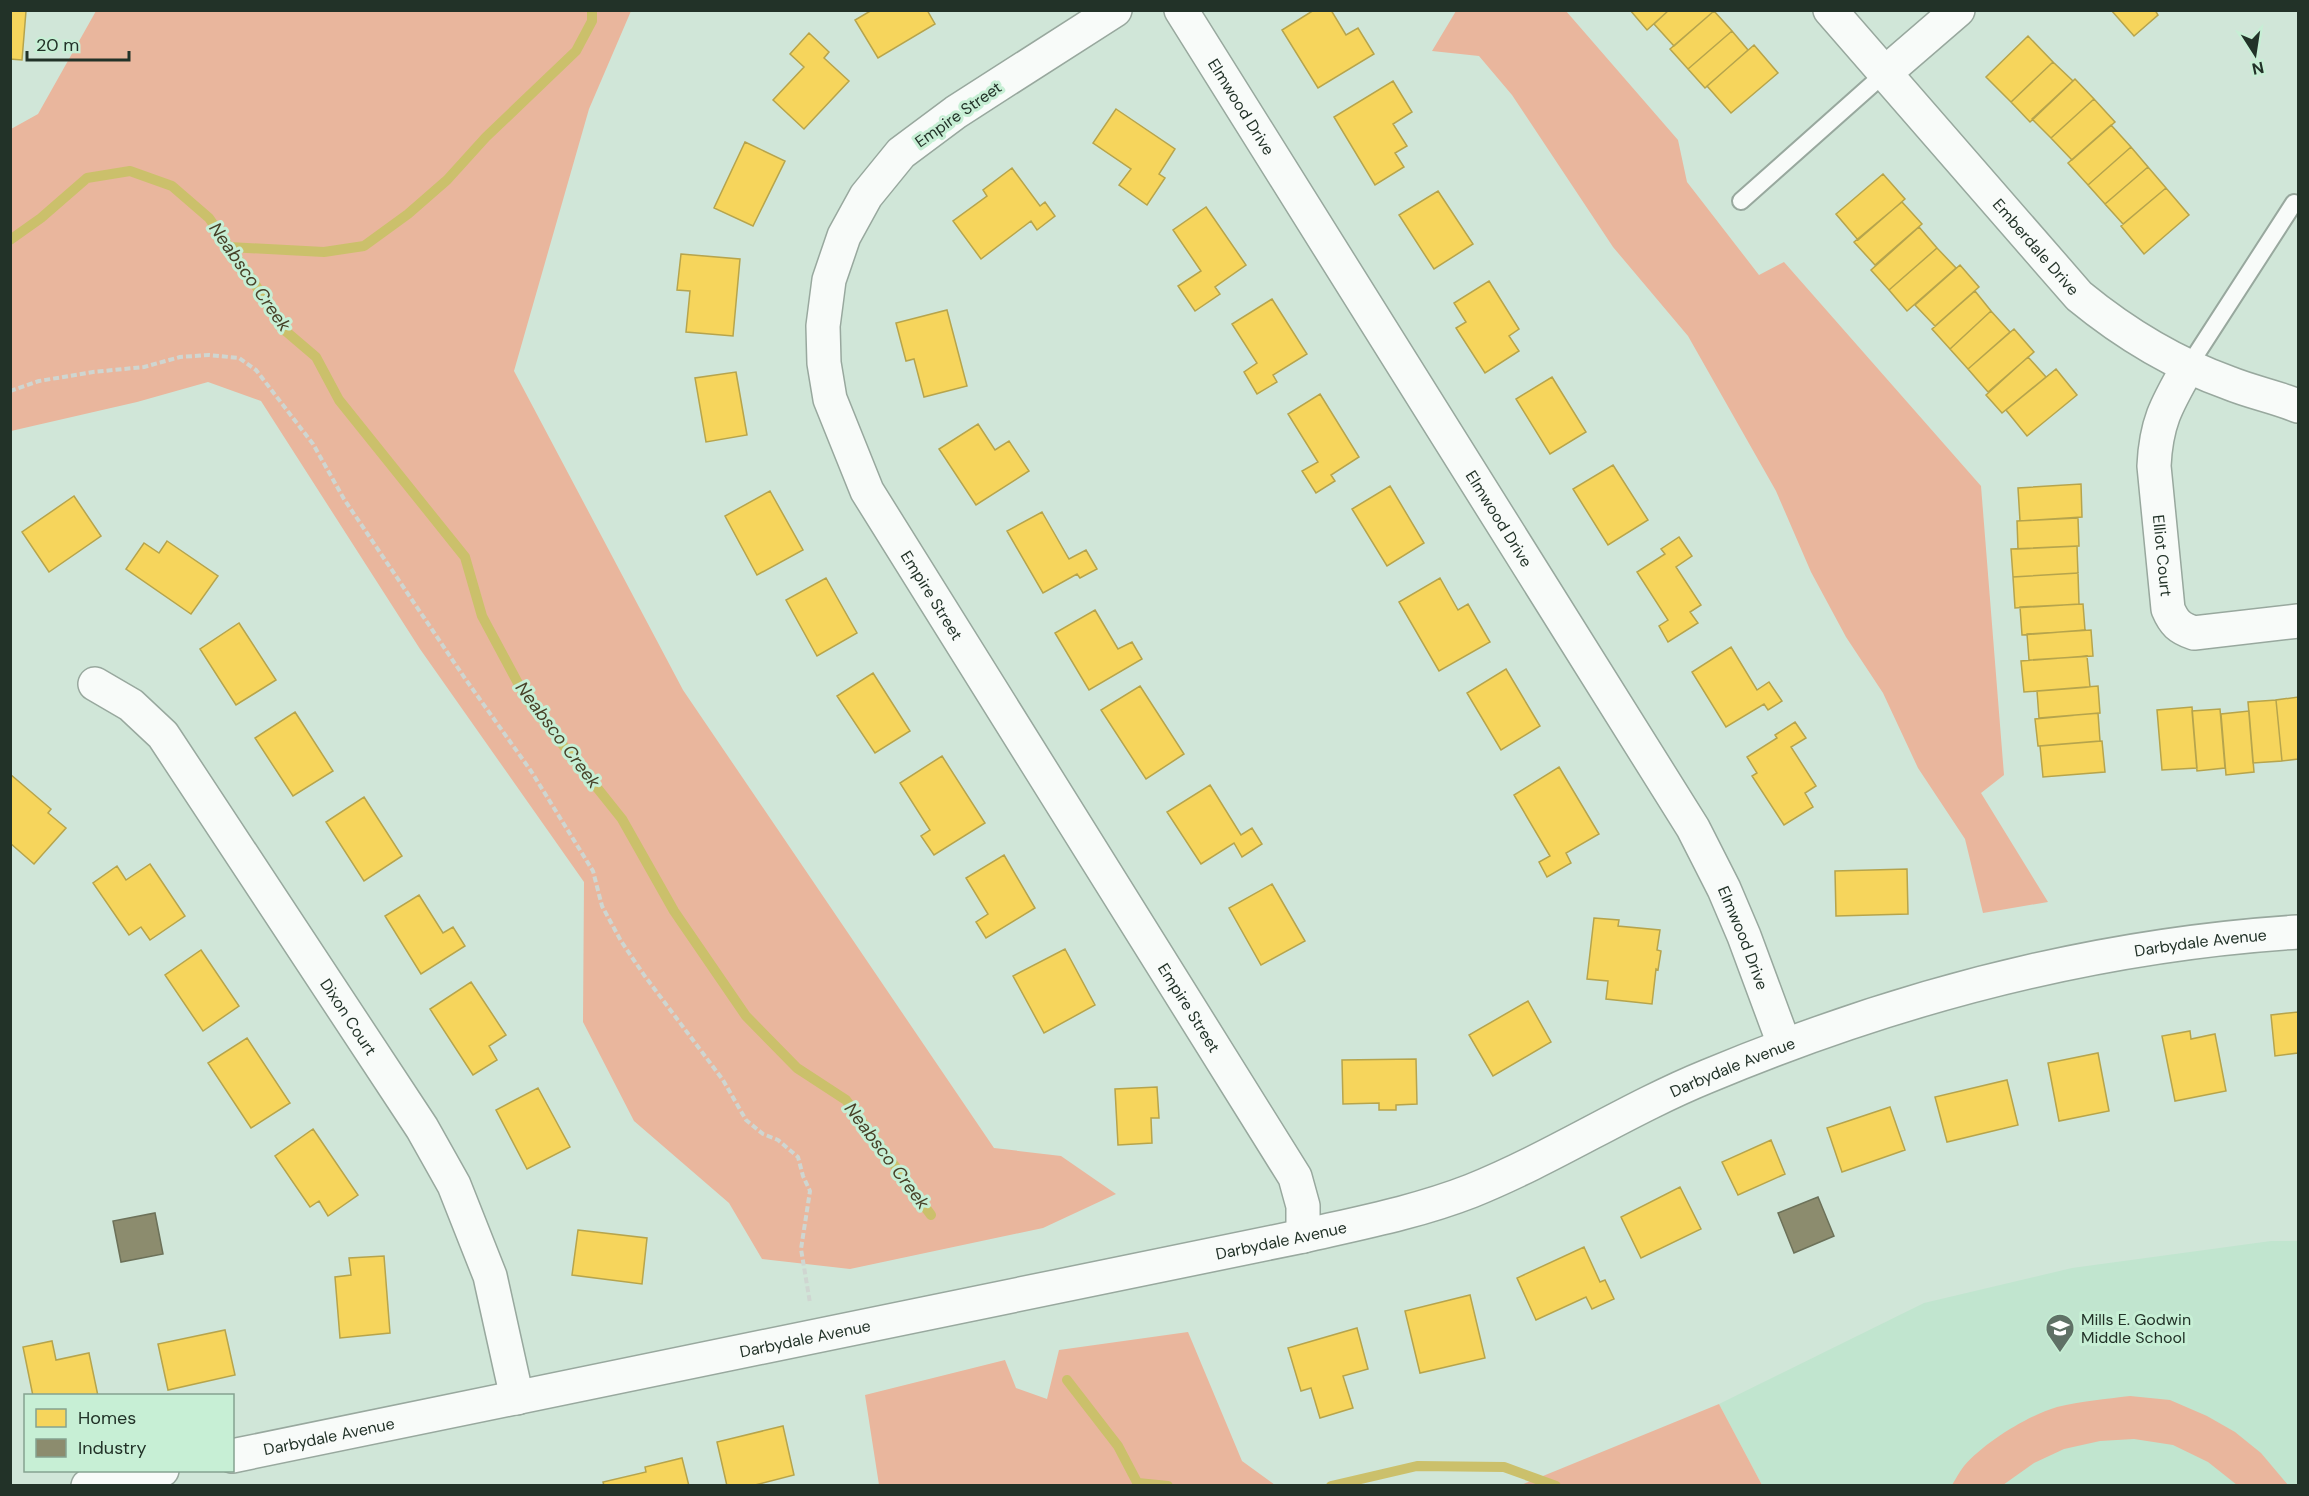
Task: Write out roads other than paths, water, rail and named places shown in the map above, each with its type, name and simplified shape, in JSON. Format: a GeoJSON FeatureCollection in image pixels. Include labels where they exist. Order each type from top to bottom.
{"type":"FeatureCollection","features":[{"type":"Feature","properties":{"kind":"street","name":"Empire Street"},"geometry":{"type":"LineString","coordinates":[[1115,10],[956,112],[901,153],[866,196],[844,236],[829,280],[823,326],[824,363],[830,399],[867,490],[1295,1177],[1303,1206],[1304,1236]]}},
{"type":"Feature","properties":{"kind":"street","name":"Elmwood Drive"},"geometry":{"type":"LineString","coordinates":[[1180,10],[1693,828],[1736,917],[1784,1044]]}},
{"type":"Feature","properties":{"kind":"street","name":"Emberdale Drive"},"geometry":{"type":"LineString","coordinates":[[1830,10],[2079,296],[2108,320],[2139,340],[2188,366],[2230,384],[2298,406]]}},
{"type":"Feature","properties":{"kind":"street"},"geometry":{"type":"LineString","coordinates":[[1885,73],[1958,10]]}},
{"type":"Feature","properties":{"kind":"street","name":"Elliot Court"},"geometry":{"type":"LineString","coordinates":[[2188,366],[2160,420],[2154,455],[2168,609],[2172,619],[2180,628],[2194,633],[2298,621]]}},
{"type":"Feature","properties":{"kind":"street","name":"Dixon Court"},"geometry":{"type":"LineString","coordinates":[[95,684],[131,705],[163,735],[422,1128],[454,1185],[490,1276],[517,1398]]}},
{"type":"Feature","properties":{"kind":"street","name":"Darbydale Avenue"},"geometry":{"type":"LineString","coordinates":[[234,1456],[1304,1236],[1415,1210],[1471,1191],[1525,1167],[1703,1078],[1784,1044],[1917,999],[2034,969],[2129,951],[2298,932]]}},
{"type":"Feature","properties":{"kind":"street"},"geometry":{"type":"LineString","coordinates":[[88,1485],[152,1472]]}},
{"type":"Feature","properties":{"kind":"lane"},"geometry":{"type":"LineString","coordinates":[[1741,201],[1885,73]]}},
{"type":"Feature","properties":{"kind":"lane"},"geometry":{"type":"LineString","coordinates":[[2188,366],[2294,203]]}},
{"type":"Feature","properties":{"kind":"waterway"},"geometry":{"type":"LineString","coordinates":[[229,247],[324,252],[364,246],[408,214],[447,180],[486,137],[576,51],[592,21],[592,10]]}},
{"type":"Feature","properties":{"kind":"waterway","name":"Neabsco Creek"},"geometry":{"type":"LineString","coordinates":[[10,240],[41,218],[87,178],[130,171],[172,186],[209,218],[253,281],[282,328],[316,357],[339,400],[465,557],[482,616],[527,700],[622,819],[674,911],[746,1016],[797,1068],[846,1100],[931,1215]]}},
{"type":"Feature","properties":{"kind":"waterway","name":"Neabsco Creek"},"geometry":{"type":"LineString","coordinates":[[1067,1380],[1118,1446],[1139,1486]]}},
{"type":"Feature","properties":{"kind":"waterway"},"geometry":{"type":"LineString","coordinates":[[1331,1486],[1417,1466],[1504,1467],[1556,1486]]}},
{"type":"Feature","properties":{"kind":"waterway"},"geometry":{"type":"LineString","coordinates":[[1140,1486],[1138,1483],[1168,1486]]}},
{"type":"Feature","properties":{"kind":"place","name":"Mills E. Godwin Middle School"},"geometry":{"type":"Point","coordinates":[2060,1354]}}]}
